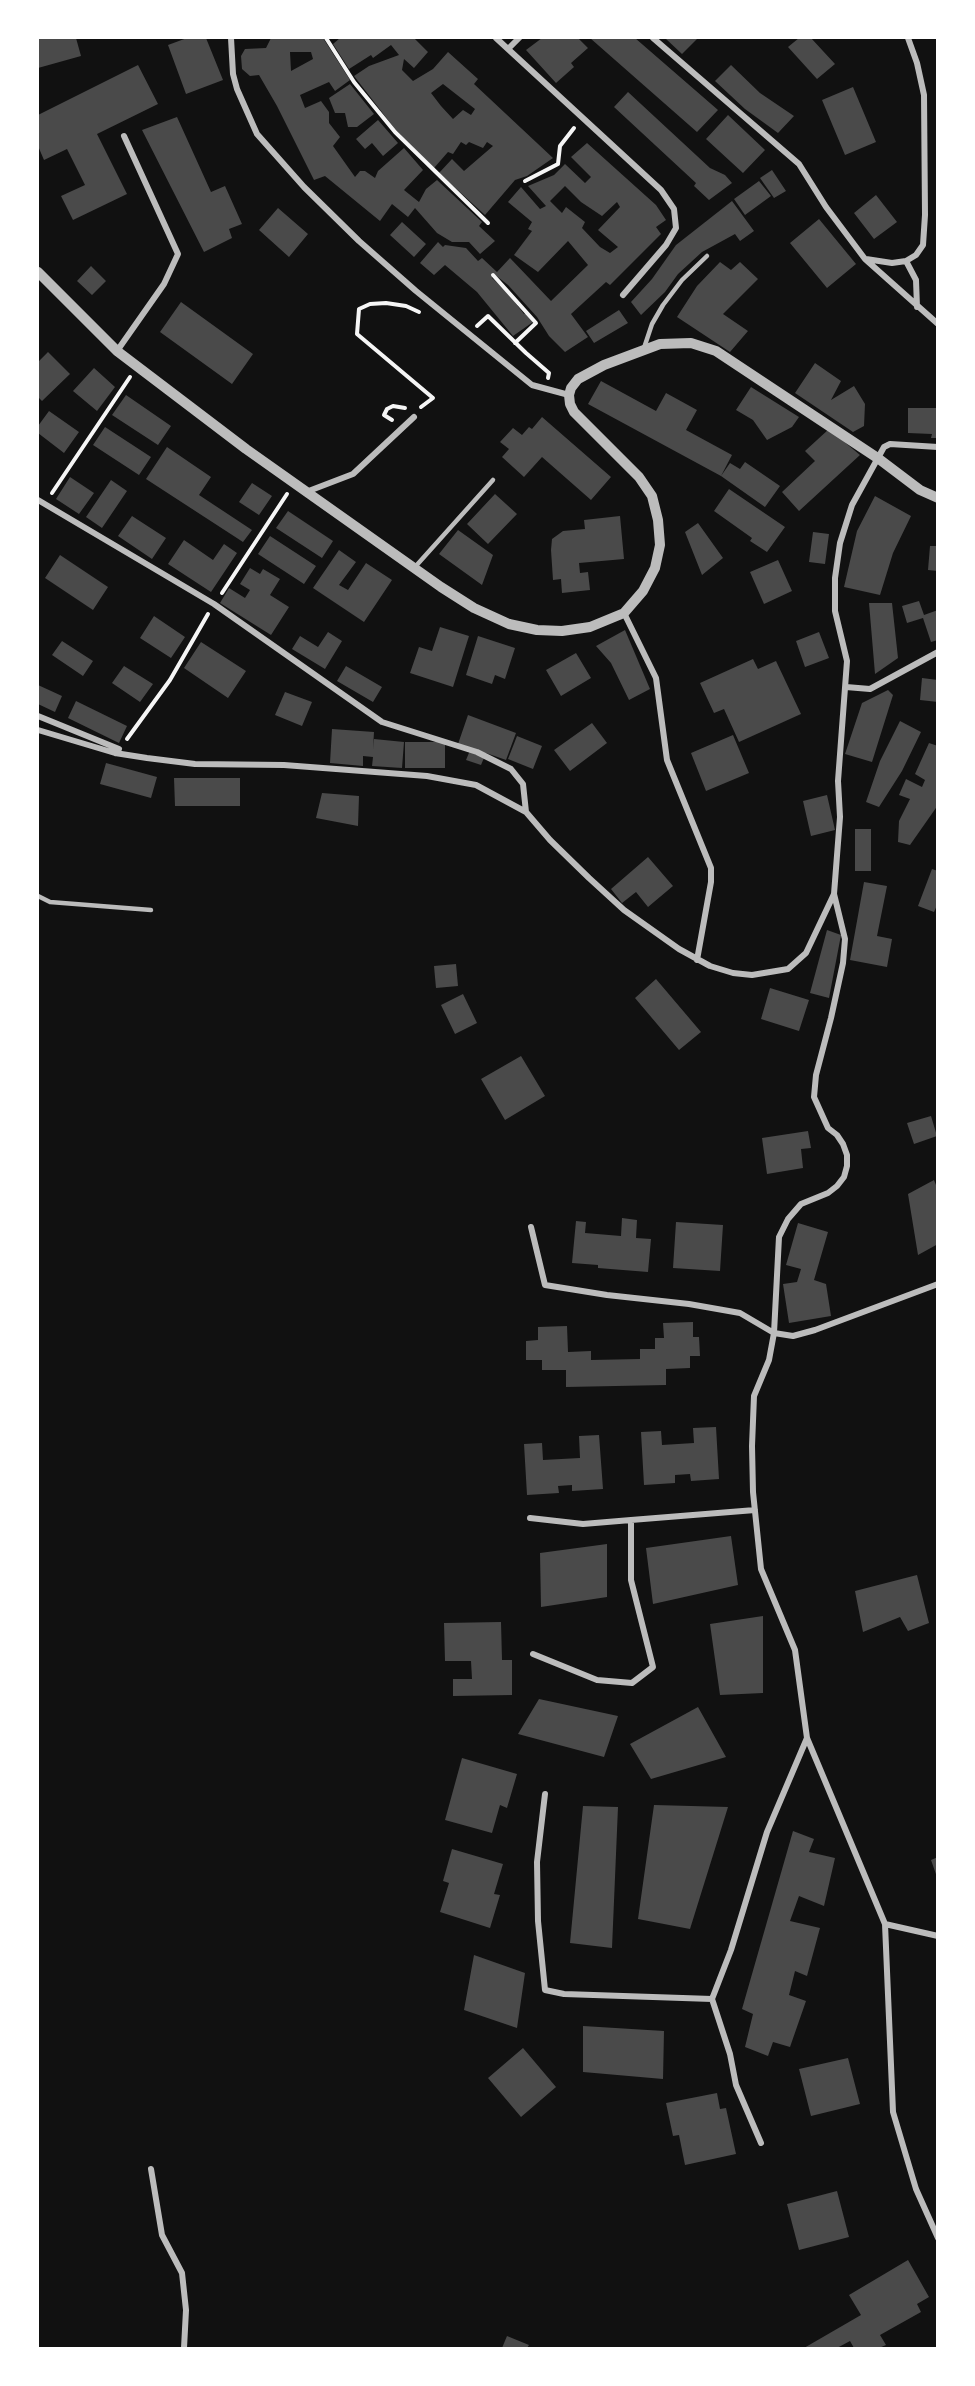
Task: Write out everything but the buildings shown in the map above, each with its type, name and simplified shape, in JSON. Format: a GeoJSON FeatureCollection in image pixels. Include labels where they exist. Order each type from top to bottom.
{"type":"FeatureCollection","features":[{"type":"Feature","properties":{"kind":"street"},"geometry":{"type":"LineString","coordinates":[[231,38],[231,62],[237,89],[257,134],[304,188],[416,291],[532,385],[569,395]]}},
{"type":"Feature","properties":{"kind":"street"},"geometry":{"type":"LineString","coordinates":[[496,38],[661,190],[674,209],[676,228],[666,244],[623,295]]}},
{"type":"Feature","properties":{"kind":"street"},"geometry":{"type":"LineString","coordinates":[[508,49],[519,38]]}},
{"type":"Feature","properties":{"kind":"street"},"geometry":{"type":"LineString","coordinates":[[653,38],[800,164],[826,207],[865,259],[938,324]]}},
{"type":"Feature","properties":{"kind":"street"},"geometry":{"type":"LineString","coordinates":[[865,259],[906,261],[916,255],[923,245],[924,95],[917,63],[908,38]]}},
{"type":"Feature","properties":{"kind":"street"},"geometry":{"type":"LineString","coordinates":[[117,351],[164,284],[178,254],[123,136]]}},
{"type":"Feature","properties":{"kind":"street"},"geometry":{"type":"LineString","coordinates":[[906,261],[916,280],[917,307]]}},
{"type":"Feature","properties":{"kind":"street"},"geometry":{"type":"LineString","coordinates":[[38,272],[117,351],[246,449],[474,608],[509,624],[537,630],[562,631],[590,627],[624,613],[643,591],[655,568],[660,545],[658,520],[652,496],[639,477],[574,412],[569,395],[578,379],[660,344],[691,343],[716,351],[879,459],[920,489],[938,498]]}},
{"type":"Feature","properties":{"kind":"street"},"geometry":{"type":"LineString","coordinates":[[306,492],[353,474],[414,417]]}},
{"type":"Feature","properties":{"kind":"street"},"geometry":{"type":"LineString","coordinates":[[938,447],[890,444],[884,447],[852,505],[840,543],[835,578],[835,611],[847,661],[838,781],[840,817],[834,894],[845,939],[843,963],[816,1075],[814,1096],[820,1115],[828,1128],[843,1144],[847,1166],[844,1177],[837,1186],[828,1193],[801,1204],[788,1219],[779,1237],[774,1333],[769,1360],[754,1396],[752,1446],[761,1569],[795,1650],[807,1738],[885,1924],[893,2112],[916,2189],[938,2238]]}},
{"type":"Feature","properties":{"kind":"street"},"geometry":{"type":"LineString","coordinates":[[38,500],[214,604],[382,722],[477,752],[511,769],[523,784],[526,812]]}},
{"type":"Feature","properties":{"kind":"street"},"geometry":{"type":"LineString","coordinates":[[624,613],[656,678],[667,760],[711,868],[711,882],[697,960]]}},
{"type":"Feature","properties":{"kind":"street"},"geometry":{"type":"LineString","coordinates":[[846,687],[870,689],[938,652]]}},
{"type":"Feature","properties":{"kind":"street"},"geometry":{"type":"LineString","coordinates":[[38,716],[119,749],[115,753]]}},
{"type":"Feature","properties":{"kind":"street"},"geometry":{"type":"LineString","coordinates":[[38,730],[115,753],[195,764],[284,765],[427,776],[476,785],[526,812],[550,840],[624,910],[679,950],[697,960],[733,973],[752,975],[788,969],[806,952],[834,894]]}},
{"type":"Feature","properties":{"kind":"street"},"geometry":{"type":"LineString","coordinates":[[531,1227],[545,1285],[740,1313],[774,1333],[793,1336],[938,1284]]}},
{"type":"Feature","properties":{"kind":"street"},"geometry":{"type":"LineString","coordinates":[[530,1518],[583,1524],[755,1510]]}},
{"type":"Feature","properties":{"kind":"street"},"geometry":{"type":"LineString","coordinates":[[533,1654],[597,1680],[632,1683],[653,1667],[631,1580],[631,1520]]}},
{"type":"Feature","properties":{"kind":"street"},"geometry":{"type":"LineString","coordinates":[[761,2143],[736,2085],[730,2054],[712,1999],[731,1950],[767,1832],[807,1738]]}},
{"type":"Feature","properties":{"kind":"street"},"geometry":{"type":"LineString","coordinates":[[545,1794],[537,1862],[538,1921],[545,1990],[564,1994],[712,1999]]}},
{"type":"Feature","properties":{"kind":"street"},"geometry":{"type":"LineString","coordinates":[[885,1924],[938,1936]]}},
{"type":"Feature","properties":{"kind":"street"},"geometry":{"type":"LineString","coordinates":[[151,2169],[162,2235],[182,2273],[186,2310],[184,2349]]}},
{"type":"Feature","properties":{"kind":"lane"},"geometry":{"type":"LineString","coordinates":[[644,351],[652,324],[663,305],[682,280],[707,256]]}},
{"type":"Feature","properties":{"kind":"lane"},"geometry":{"type":"LineString","coordinates":[[414,568],[493,480]]}},
{"type":"Feature","properties":{"kind":"lane"},"geometry":{"type":"LineString","coordinates":[[38,896],[50,902],[151,910]]}},
{"type":"Feature","properties":{"kind":"path"},"geometry":{"type":"LineString","coordinates":[[326,38],[354,82],[394,132],[488,223]]}},
{"type":"Feature","properties":{"kind":"path"},"geometry":{"type":"LineString","coordinates":[[329,42],[335,38]]}},
{"type":"Feature","properties":{"kind":"path"},"geometry":{"type":"LineString","coordinates":[[525,180],[558,164],[560,146],[582,118]]}},
{"type":"Feature","properties":{"kind":"path"},"geometry":{"type":"LineString","coordinates":[[493,275],[536,323],[515,343]]}},
{"type":"Feature","properties":{"kind":"path"},"geometry":{"type":"LineString","coordinates":[[419,408],[434,398],[357,334],[359,309],[370,304],[396,305],[424,314]]}},
{"type":"Feature","properties":{"kind":"path"},"geometry":{"type":"LineString","coordinates":[[488,316],[549,373]]}},
{"type":"Feature","properties":{"kind":"path"},"geometry":{"type":"LineString","coordinates":[[49,507],[50,496],[138,366]]}},
{"type":"Feature","properties":{"kind":"path"},"geometry":{"type":"LineString","coordinates":[[402,429],[384,415],[387,409],[393,406],[409,408]]}}]}
